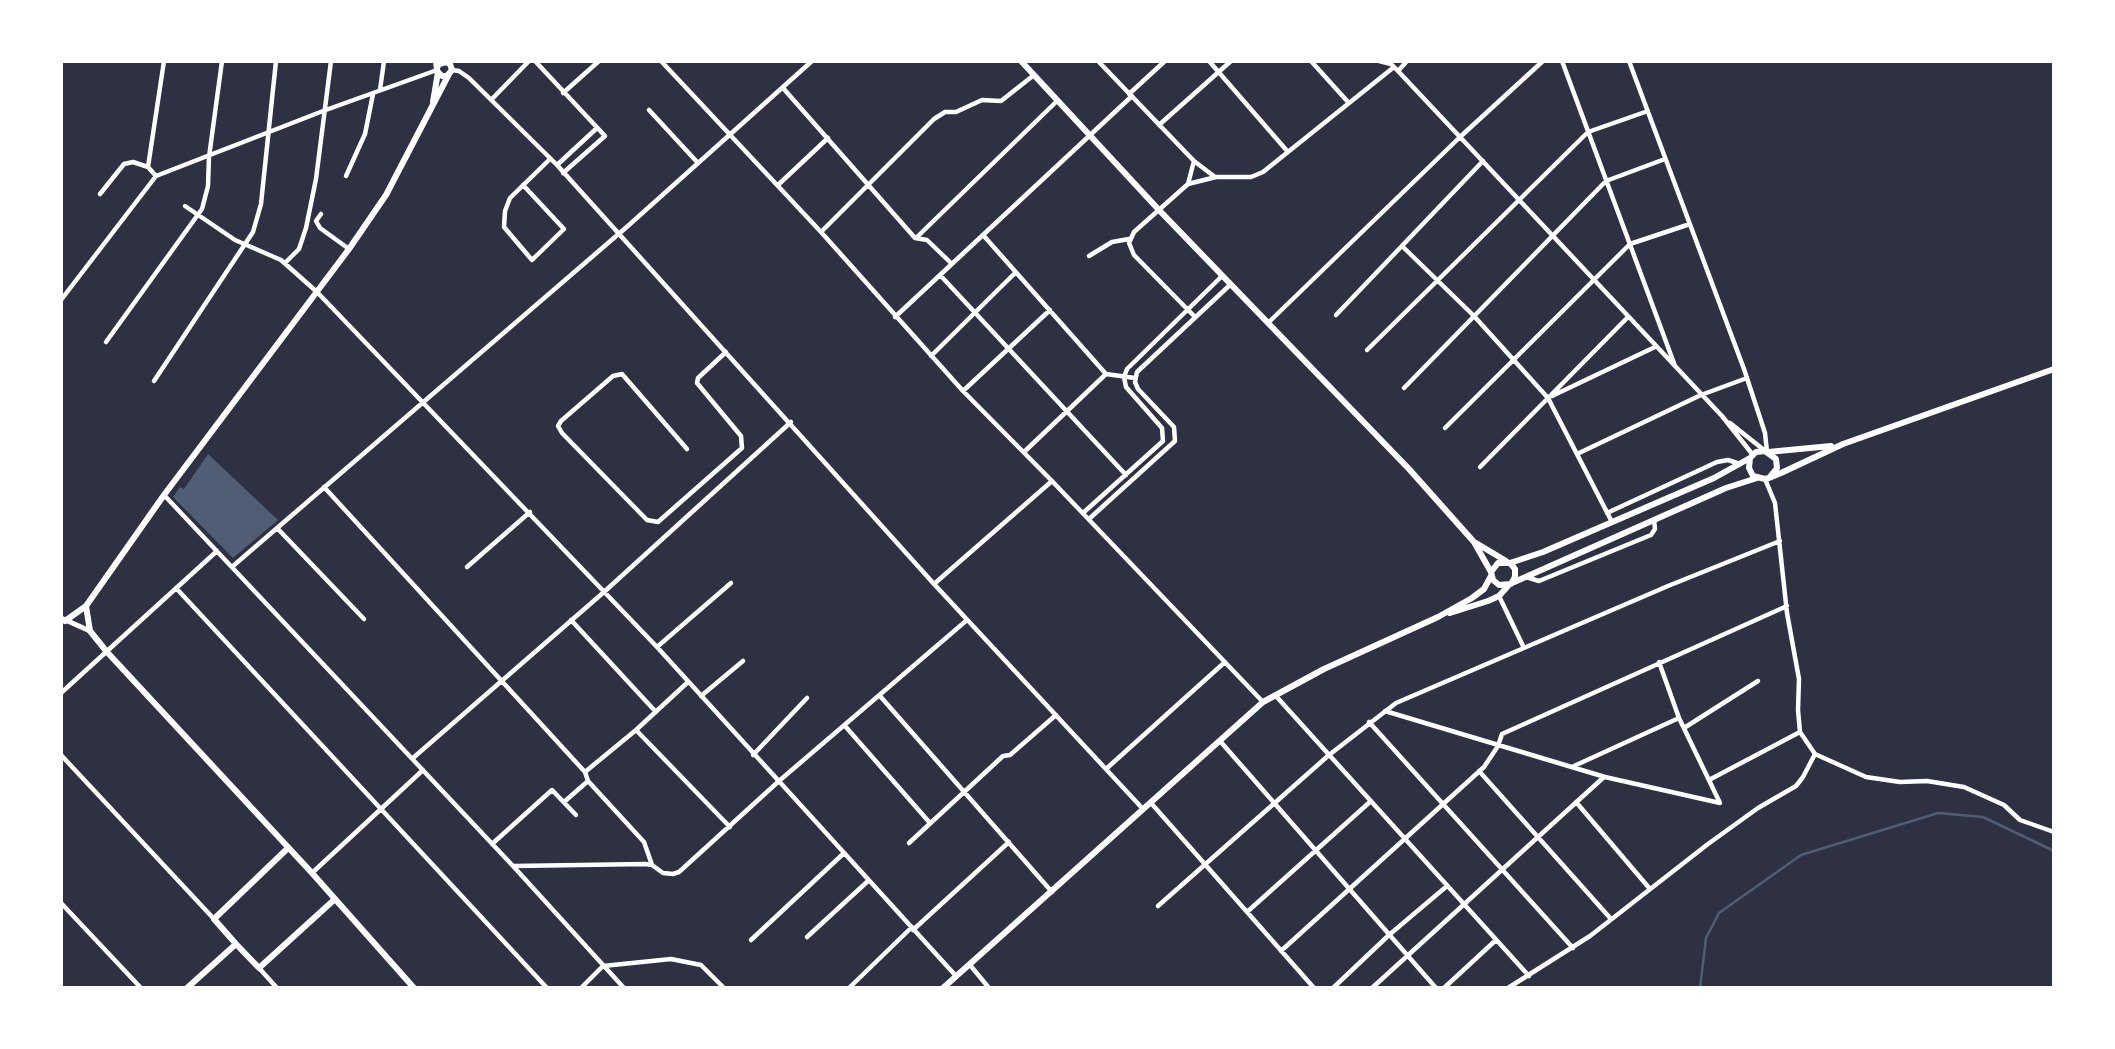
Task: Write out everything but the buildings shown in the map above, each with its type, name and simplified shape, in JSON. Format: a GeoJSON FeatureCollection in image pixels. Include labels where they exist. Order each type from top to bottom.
{"type":"FeatureCollection","features":[{"type":"Feature","properties":{"kind":"main road"},"geometry":{"type":"LineString","coordinates":[[1021,61],[1159,210],[1415,476],[1474,542],[1499,585],[1526,578],[1735,484],[1764,479],[1843,444],[2054,369]]}},
{"type":"Feature","properties":{"kind":"main road"},"geometry":{"type":"LineString","coordinates":[[432,106],[437,68],[439,64],[450,66]]}},
{"type":"Feature","properties":{"kind":"main road"},"geometry":{"type":"LineString","coordinates":[[437,68],[444,76],[450,66]]}},
{"type":"Feature","properties":{"kind":"main road"},"geometry":{"type":"LineString","coordinates":[[63,619],[86,606],[164,495],[349,249],[392,184],[450,66]]}},
{"type":"Feature","properties":{"kind":"main road"},"geometry":{"type":"LineString","coordinates":[[943,988],[1263,702],[1324,669],[1438,617],[1476,596],[1486,586],[1495,565],[1535,555],[1714,478],[1751,457],[1784,449],[1812,449],[1843,444]]}},
{"type":"Feature","properties":{"kind":"main road"},"geometry":{"type":"LineString","coordinates":[[1764,479],[1775,472],[1777,464],[1773,455],[1767,452]]}},
{"type":"Feature","properties":{"kind":"main road"},"geometry":{"type":"LineString","coordinates":[[1751,457],[1749,468],[1764,479]]}},
{"type":"Feature","properties":{"kind":"main road"},"geometry":{"type":"LineString","coordinates":[[1438,617],[1499,596],[1516,573],[1508,562],[1474,542]]}},
{"type":"Feature","properties":{"kind":"main road"},"geometry":{"type":"LineString","coordinates":[[86,606],[89,631],[107,652],[312,873],[414,988]]}},
{"type":"Feature","properties":{"kind":"main road"},"geometry":{"type":"LineString","coordinates":[[287,849],[214,919],[259,968],[335,899]]}},
{"type":"Feature","properties":{"kind":"main road"},"geometry":{"type":"LineString","coordinates":[[187,988],[236,944]]}},
{"type":"Feature","properties":{"kind":"street"},"geometry":{"type":"LineString","coordinates":[[148,167],[164,61]]}},
{"type":"Feature","properties":{"kind":"street"},"geometry":{"type":"LineString","coordinates":[[106,342],[199,215],[208,186],[209,157],[222,61]]}},
{"type":"Feature","properties":{"kind":"street"},"geometry":{"type":"LineString","coordinates":[[154,381],[253,232],[261,204],[276,61]]}},
{"type":"Feature","properties":{"kind":"street"},"geometry":{"type":"LineString","coordinates":[[285,264],[299,248],[306,228],[316,179],[331,61]]}},
{"type":"Feature","properties":{"kind":"street"},"geometry":{"type":"LineString","coordinates":[[380,90],[384,61]]}},
{"type":"Feature","properties":{"kind":"street"},"geometry":{"type":"LineString","coordinates":[[491,100],[529,61]]}},
{"type":"Feature","properties":{"kind":"street"},"geometry":{"type":"LineString","coordinates":[[535,61],[605,136],[563,173]]}},
{"type":"Feature","properties":{"kind":"street"},"geometry":{"type":"LineString","coordinates":[[563,93],[599,61]]}},
{"type":"Feature","properties":{"kind":"street"},"geometry":{"type":"LineString","coordinates":[[661,61],[821,232],[963,391],[1263,702]]}},
{"type":"Feature","properties":{"kind":"street"},"geometry":{"type":"LineString","coordinates":[[233,566],[730,136],[811,61]]}},
{"type":"Feature","properties":{"kind":"street"},"geometry":{"type":"LineString","coordinates":[[1098,61],[1194,162],[1216,177]]}},
{"type":"Feature","properties":{"kind":"street"},"geometry":{"type":"LineString","coordinates":[[895,317],[1166,61]]}},
{"type":"Feature","properties":{"kind":"street"},"geometry":{"type":"LineString","coordinates":[[1209,61],[1288,152]]}},
{"type":"Feature","properties":{"kind":"street"},"geometry":{"type":"LineString","coordinates":[[1160,125],[1231,61]]}},
{"type":"Feature","properties":{"kind":"street"},"geometry":{"type":"LineString","coordinates":[[1311,61],[1348,102]]}},
{"type":"Feature","properties":{"kind":"street"},"geometry":{"type":"LineString","coordinates":[[1380,61],[1394,66],[1701,395],[1722,416],[1767,452]]}},
{"type":"Feature","properties":{"kind":"street"},"geometry":{"type":"LineString","coordinates":[[1089,256],[1112,242],[1129,239],[1188,184],[1216,177],[1251,177],[1263,172],[1394,66],[1407,61]]}},
{"type":"Feature","properties":{"kind":"street"},"geometry":{"type":"LineString","coordinates":[[1268,323],[1460,137],[1543,61]]}},
{"type":"Feature","properties":{"kind":"street"},"geometry":{"type":"LineString","coordinates":[[1562,61],[1676,369]]}},
{"type":"Feature","properties":{"kind":"street"},"geometry":{"type":"LineString","coordinates":[[1629,61],[1747,378],[1765,433],[1767,452]]}},
{"type":"Feature","properties":{"kind":"street"},"geometry":{"type":"LineString","coordinates":[[450,66],[466,75],[556,165],[791,422],[934,584],[1144,810]]}},
{"type":"Feature","properties":{"kind":"street"},"geometry":{"type":"LineString","coordinates":[[61,300],[156,176],[437,68]]}},
{"type":"Feature","properties":{"kind":"street"},"geometry":{"type":"LineString","coordinates":[[821,232],[934,119],[945,112],[956,112],[982,100],[1001,101],[1034,75]]}},
{"type":"Feature","properties":{"kind":"street"},"geometry":{"type":"LineString","coordinates":[[783,88],[915,238],[927,240],[952,264]]}},
{"type":"Feature","properties":{"kind":"street"},"geometry":{"type":"LineString","coordinates":[[346,176],[365,134],[373,93]]}},
{"type":"Feature","properties":{"kind":"street"},"geometry":{"type":"LineString","coordinates":[[915,238],[1057,101]]}},
{"type":"Feature","properties":{"kind":"street"},"geometry":{"type":"LineString","coordinates":[[649,110],[698,163]]}},
{"type":"Feature","properties":{"kind":"street"},"geometry":{"type":"LineString","coordinates":[[1367,350],[1588,132],[1648,111]]}},
{"type":"Feature","properties":{"kind":"street"},"geometry":{"type":"LineString","coordinates":[[556,165],[597,128]]}},
{"type":"Feature","properties":{"kind":"street"},"geometry":{"type":"LineString","coordinates":[[778,186],[828,138]]}},
{"type":"Feature","properties":{"kind":"street"},"geometry":{"type":"LineString","coordinates":[[523,185],[564,229],[532,260],[504,228],[505,211],[510,198],[523,185],[550,159]]}},
{"type":"Feature","properties":{"kind":"street"},"geometry":{"type":"LineString","coordinates":[[1404,388],[1606,181],[1665,159]]}},
{"type":"Feature","properties":{"kind":"street"},"geometry":{"type":"LineString","coordinates":[[1336,315],[1483,161]]}},
{"type":"Feature","properties":{"kind":"street"},"geometry":{"type":"LineString","coordinates":[[100,194],[124,164],[133,162],[148,167],[156,176]]}},
{"type":"Feature","properties":{"kind":"street"},"geometry":{"type":"LineString","coordinates":[[1188,184],[1194,162]]}},
{"type":"Feature","properties":{"kind":"street"},"geometry":{"type":"LineString","coordinates":[[186,206],[245,244],[285,264],[317,292],[657,647],[956,976]]}},
{"type":"Feature","properties":{"kind":"street"},"geometry":{"type":"LineString","coordinates":[[321,214],[316,221],[320,228],[349,249]]}},
{"type":"Feature","properties":{"kind":"street"},"geometry":{"type":"LineString","coordinates":[[1445,428],[1629,244],[1690,224]]}},
{"type":"Feature","properties":{"kind":"street"},"geometry":{"type":"LineString","coordinates":[[983,235],[1106,374],[1135,378]]}},
{"type":"Feature","properties":{"kind":"street"},"geometry":{"type":"LineString","coordinates":[[1129,239],[1131,251],[1195,317]]}},
{"type":"Feature","properties":{"kind":"street"},"geometry":{"type":"LineString","coordinates":[[1402,246],[1474,316],[1548,398],[1612,522]]}},
{"type":"Feature","properties":{"kind":"street"},"geometry":{"type":"LineString","coordinates":[[931,356],[1017,272]]}},
{"type":"Feature","properties":{"kind":"street"},"geometry":{"type":"LineString","coordinates":[[940,275],[1126,475]]}},
{"type":"Feature","properties":{"kind":"street"},"geometry":{"type":"LineString","coordinates":[[1083,513],[1161,445],[1164,436],[1162,428],[1128,390],[1124,377],[1131,363],[1223,276]]}},
{"type":"Feature","properties":{"kind":"street"},"geometry":{"type":"LineString","coordinates":[[1089,519],[1175,441],[1174,428],[1138,389],[1135,378],[1138,370],[1231,284]]}},
{"type":"Feature","properties":{"kind":"street"},"geometry":{"type":"LineString","coordinates":[[963,391],[1050,310]]}},
{"type":"Feature","properties":{"kind":"street"},"geometry":{"type":"LineString","coordinates":[[1480,467],[1628,317]]}},
{"type":"Feature","properties":{"kind":"street"},"geometry":{"type":"LineString","coordinates":[[1548,398],[1656,347]]}},
{"type":"Feature","properties":{"kind":"street"},"geometry":{"type":"LineString","coordinates":[[687,449],[622,374],[613,376],[558,426],[647,520],[658,522],[742,448],[741,436],[697,383],[698,378],[726,352]]}},
{"type":"Feature","properties":{"kind":"street"},"geometry":{"type":"LineString","coordinates":[[1024,452],[1106,374]]}},
{"type":"Feature","properties":{"kind":"street"},"geometry":{"type":"LineString","coordinates":[[1577,454],[1701,395],[1747,378]]}},
{"type":"Feature","properties":{"kind":"street"},"geometry":{"type":"LineString","coordinates":[[1722,416],[1751,457]]}},
{"type":"Feature","properties":{"kind":"street"},"geometry":{"type":"LineString","coordinates":[[413,758],[604,592],[791,422]]}},
{"type":"Feature","properties":{"kind":"street"},"geometry":{"type":"LineString","coordinates":[[1607,513],[1717,462],[1728,460],[1740,464]]}},
{"type":"Feature","properties":{"kind":"street"},"geometry":{"type":"LineString","coordinates":[[1764,479],[1775,503],[1799,679],[1800,732],[1815,754],[1866,777],[1900,782],[1927,781],[1964,787],[2004,805],[2020,820],[2054,832]]}},
{"type":"Feature","properties":{"kind":"street"},"geometry":{"type":"LineString","coordinates":[[934,584],[1052,481]]}},
{"type":"Feature","properties":{"kind":"street"},"geometry":{"type":"LineString","coordinates":[[324,487],[585,772],[588,781],[644,842],[652,865],[663,873],[680,872],[779,781],[967,620]]}},
{"type":"Feature","properties":{"kind":"street"},"geometry":{"type":"LineString","coordinates":[[164,495],[413,758],[624,988]]}},
{"type":"Feature","properties":{"kind":"street"},"geometry":{"type":"LineString","coordinates":[[467,567],[530,512]]}},
{"type":"Feature","properties":{"kind":"street"},"geometry":{"type":"LineString","coordinates":[[1526,578],[1539,581],[1651,535],[1655,529],[1654,520]]}},
{"type":"Feature","properties":{"kind":"street"},"geometry":{"type":"LineString","coordinates":[[278,529],[364,619]]}},
{"type":"Feature","properties":{"kind":"street"},"geometry":{"type":"LineString","coordinates":[[1158,906],[1329,755],[1396,703],[1780,541]]}},
{"type":"Feature","properties":{"kind":"street"},"geometry":{"type":"LineString","coordinates":[[61,694],[217,551]]}},
{"type":"Feature","properties":{"kind":"street"},"geometry":{"type":"LineString","coordinates":[[657,647],[731,583]]}},
{"type":"Feature","properties":{"kind":"street"},"geometry":{"type":"LineString","coordinates":[[176,589],[547,988]]}},
{"type":"Feature","properties":{"kind":"street"},"geometry":{"type":"LineString","coordinates":[[1499,596],[1524,648]]}},
{"type":"Feature","properties":{"kind":"street"},"geometry":{"type":"LineString","coordinates":[[1281,951],[1479,771],[1498,746],[1502,734],[1787,606]]}},
{"type":"Feature","properties":{"kind":"street"},"geometry":{"type":"LineString","coordinates":[[63,619],[89,631]]}},
{"type":"Feature","properties":{"kind":"street"},"geometry":{"type":"LineString","coordinates":[[571,620],[656,712]]}},
{"type":"Feature","properties":{"kind":"street"},"geometry":{"type":"LineString","coordinates":[[701,696],[743,660]]}},
{"type":"Feature","properties":{"kind":"street"},"geometry":{"type":"LineString","coordinates":[[1107,769],[1225,662]]}},
{"type":"Feature","properties":{"kind":"street"},"geometry":{"type":"LineString","coordinates":[[1384,711],[1605,777],[1720,803],[1679,718],[1659,662]]}},
{"type":"Feature","properties":{"kind":"street"},"geometry":{"type":"LineString","coordinates":[[1684,728],[1758,681]]}},
{"type":"Feature","properties":{"kind":"street"},"geometry":{"type":"LineString","coordinates":[[585,772],[688,682]]}},
{"type":"Feature","properties":{"kind":"street"},"geometry":{"type":"LineString","coordinates":[[1275,695],[1529,976]]}},
{"type":"Feature","properties":{"kind":"street"},"geometry":{"type":"LineString","coordinates":[[880,696],[1052,892]]}},
{"type":"Feature","properties":{"kind":"street"},"geometry":{"type":"LineString","coordinates":[[753,755],[807,698]]}},
{"type":"Feature","properties":{"kind":"street"},"geometry":{"type":"LineString","coordinates":[[909,843],[1003,755],[1010,755],[1056,715]]}},
{"type":"Feature","properties":{"kind":"street"},"geometry":{"type":"LineString","coordinates":[[1573,766],[1679,718]]}},
{"type":"Feature","properties":{"kind":"street"},"geometry":{"type":"LineString","coordinates":[[1369,722],[1573,948]]}},
{"type":"Feature","properties":{"kind":"street"},"geometry":{"type":"LineString","coordinates":[[845,726],[930,824]]}},
{"type":"Feature","properties":{"kind":"street"},"geometry":{"type":"LineString","coordinates":[[636,730],[730,827]]}},
{"type":"Feature","properties":{"kind":"street"},"geometry":{"type":"LineString","coordinates":[[1709,780],[1800,732]]}},
{"type":"Feature","properties":{"kind":"street"},"geometry":{"type":"LineString","coordinates":[[1220,741],[1436,988]]}},
{"type":"Feature","properties":{"kind":"street"},"geometry":{"type":"LineString","coordinates":[[1508,988],[1573,948],[1758,808],[1796,786],[1815,754]]}},
{"type":"Feature","properties":{"kind":"street"},"geometry":{"type":"LineString","coordinates":[[61,755],[214,919]]}},
{"type":"Feature","properties":{"kind":"street"},"geometry":{"type":"LineString","coordinates":[[312,873],[423,770]]}},
{"type":"Feature","properties":{"kind":"street"},"geometry":{"type":"LineString","coordinates":[[1479,771],[1612,919]]}},
{"type":"Feature","properties":{"kind":"street"},"geometry":{"type":"LineString","coordinates":[[1372,988],[1605,777]]}},
{"type":"Feature","properties":{"kind":"street"},"geometry":{"type":"LineString","coordinates":[[565,803],[588,781]]}},
{"type":"Feature","properties":{"kind":"street"},"geometry":{"type":"LineString","coordinates":[[492,844],[552,790],[576,815]]}},
{"type":"Feature","properties":{"kind":"street"},"geometry":{"type":"LineString","coordinates":[[1247,912],[1371,801]]}},
{"type":"Feature","properties":{"kind":"street"},"geometry":{"type":"LineString","coordinates":[[1576,802],[1650,889]]}},
{"type":"Feature","properties":{"kind":"street"},"geometry":{"type":"LineString","coordinates":[[1151,803],[1314,988]]}},
{"type":"Feature","properties":{"kind":"street"},"geometry":{"type":"LineString","coordinates":[[849,988],[1009,842]]}},
{"type":"Feature","properties":{"kind":"street"},"geometry":{"type":"LineString","coordinates":[[751,940],[844,854]]}},
{"type":"Feature","properties":{"kind":"street"},"geometry":{"type":"LineString","coordinates":[[513,866],[652,865]]}},
{"type":"Feature","properties":{"kind":"street"},"geometry":{"type":"LineString","coordinates":[[807,937],[868,881]]}},
{"type":"Feature","properties":{"kind":"street"},"geometry":{"type":"LineString","coordinates":[[1333,988],[1389,935],[1447,886]]}},
{"type":"Feature","properties":{"kind":"street"},"geometry":{"type":"LineString","coordinates":[[61,902],[141,988]]}},
{"type":"Feature","properties":{"kind":"street"},"geometry":{"type":"LineString","coordinates":[[1444,988],[1496,940]]}},
{"type":"Feature","properties":{"kind":"street"},"geometry":{"type":"LineString","coordinates":[[580,988],[603,966],[620,962],[671,959],[701,965],[724,988]]}},
{"type":"Feature","properties":{"kind":"street"},"geometry":{"type":"LineString","coordinates":[[970,965],[989,988]]}},
{"type":"Feature","properties":{"kind":"street"},"geometry":{"type":"LineString","coordinates":[[259,968],[277,988]]}},
{"type":"Feature","properties":{"kind":"water"},"geometry":{"type":"Polygon","coordinates":[[[208,454],[278,520],[233,558],[173,497],[180,487],[184,489],[208,454]]]}},
{"type":"Feature","properties":{"kind":"waterway"},"geometry":{"type":"LineString","coordinates":[[1700,988],[1706,938],[1719,913],[1801,855],[1938,813],[1983,817],[2054,851]]}}]}
